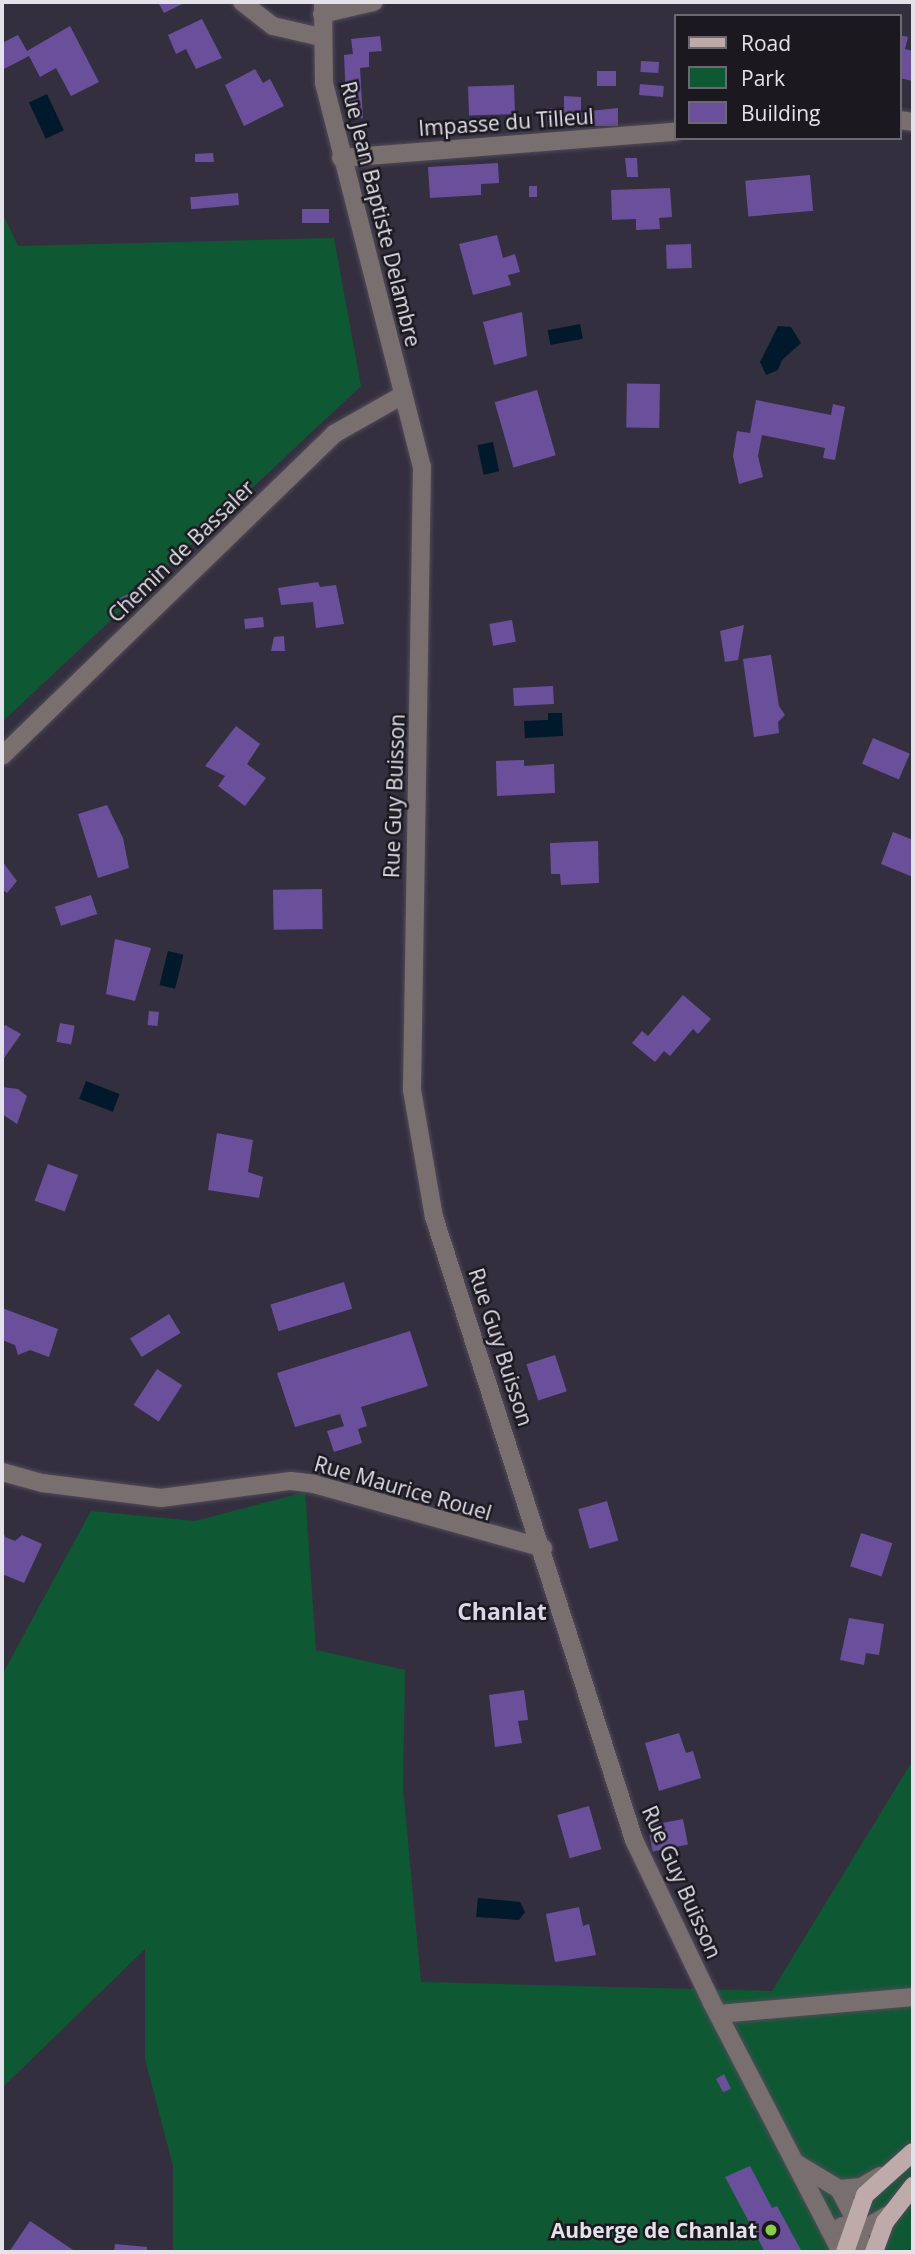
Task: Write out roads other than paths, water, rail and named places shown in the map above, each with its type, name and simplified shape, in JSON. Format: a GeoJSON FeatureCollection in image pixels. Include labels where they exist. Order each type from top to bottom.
{"type":"FeatureCollection","features":[{"type":"Feature","properties":{"kind":"main road"},"geometry":{"type":"LineString","coordinates":[[843,2252],[865,2195],[884,2173],[913,2152]]}},
{"type":"Feature","properties":{"kind":"main road"},"geometry":{"type":"LineString","coordinates":[[874,2252],[890,2214],[913,2186]]}},
{"type":"Feature","properties":{"kind":"street"},"geometry":{"type":"LineString","coordinates":[[243,2],[274,26],[321,37]]}},
{"type":"Feature","properties":{"kind":"street"},"geometry":{"type":"LineString","coordinates":[[323,8],[374,2]]}},
{"type":"Feature","properties":{"kind":"street","name":"Rue Jean Baptiste Delambre"},"geometry":{"type":"LineString","coordinates":[[323,8],[321,37],[324,83],[403,395]]}},
{"type":"Feature","properties":{"kind":"street","name":"Impasse du Tilleul"},"geometry":{"type":"LineString","coordinates":[[341,158],[674,132]]}},
{"type":"Feature","properties":{"kind":"street","name":"Chemin de Bassaler"},"geometry":{"type":"LineString","coordinates":[[2,756],[334,435],[403,395]]}},
{"type":"Feature","properties":{"kind":"street","name":"Rue Guy Buisson"},"geometry":{"type":"LineString","coordinates":[[403,395],[422,467],[412,1090],[434,1217],[543,1548],[634,1840],[719,2014],[799,2165],[806,2188],[843,2252]]}},
{"type":"Feature","properties":{"kind":"street","name":"Rue Maurice Rouel"},"geometry":{"type":"LineString","coordinates":[[2,1472],[42,1483],[161,1498],[291,1481],[543,1548]]}},
{"type":"Feature","properties":{"kind":"street"},"geometry":{"type":"LineString","coordinates":[[719,2014],[913,1997]]}},
{"type":"Feature","properties":{"kind":"street"},"geometry":{"type":"LineString","coordinates":[[799,2165],[839,2189],[855,2223],[860,2252]]}},
{"type":"Feature","properties":{"kind":"street"},"geometry":{"type":"LineString","coordinates":[[839,2189],[861,2187],[884,2173]]}},
{"type":"Feature","properties":{"kind":"street"},"geometry":{"type":"LineString","coordinates":[[826,2219],[855,2223],[890,2214]]}},
{"type":"Feature","properties":{"kind":"water"},"geometry":{"type":"Polygon","coordinates":[[[47,94],[64,130],[46,139],[29,102],[47,94]]]}},
{"type":"Feature","properties":{"kind":"water"},"geometry":{"type":"Polygon","coordinates":[[[580,324],[583,339],[550,345],[548,330],[580,324]]]}},
{"type":"Feature","properties":{"kind":"water"},"geometry":{"type":"Polygon","coordinates":[[[778,326],[791,327],[801,343],[782,360],[778,370],[766,375],[760,362],[778,326]]]}},
{"type":"Feature","properties":{"kind":"water"},"geometry":{"type":"Polygon","coordinates":[[[493,442],[499,471],[484,475],[477,445],[493,442]]]}},
{"type":"Feature","properties":{"kind":"water"},"geometry":{"type":"Polygon","coordinates":[[[548,713],[562,713],[563,736],[525,738],[524,721],[548,720],[548,713]]]}},
{"type":"Feature","properties":{"kind":"water"},"geometry":{"type":"Polygon","coordinates":[[[168,951],[184,955],[175,989],[160,985],[168,951]]]}},
{"type":"Feature","properties":{"kind":"water"},"geometry":{"type":"Polygon","coordinates":[[[86,1081],[120,1094],[113,1112],[79,1099],[86,1081]]]}},
{"type":"Feature","properties":{"kind":"water"},"geometry":{"type":"Polygon","coordinates":[[[478,1898],[520,1902],[525,1912],[519,1920],[476,1917],[478,1898]]]}},
{"type":"Feature","properties":{"kind":"place","name":"Auberge de Chanlat"},"geometry":{"type":"Point","coordinates":[771,2230]}},
{"type":"Feature","properties":{"kind":"district","name":"Chanlat"},"geometry":{"type":"Point","coordinates":[502,1611]}}]}
